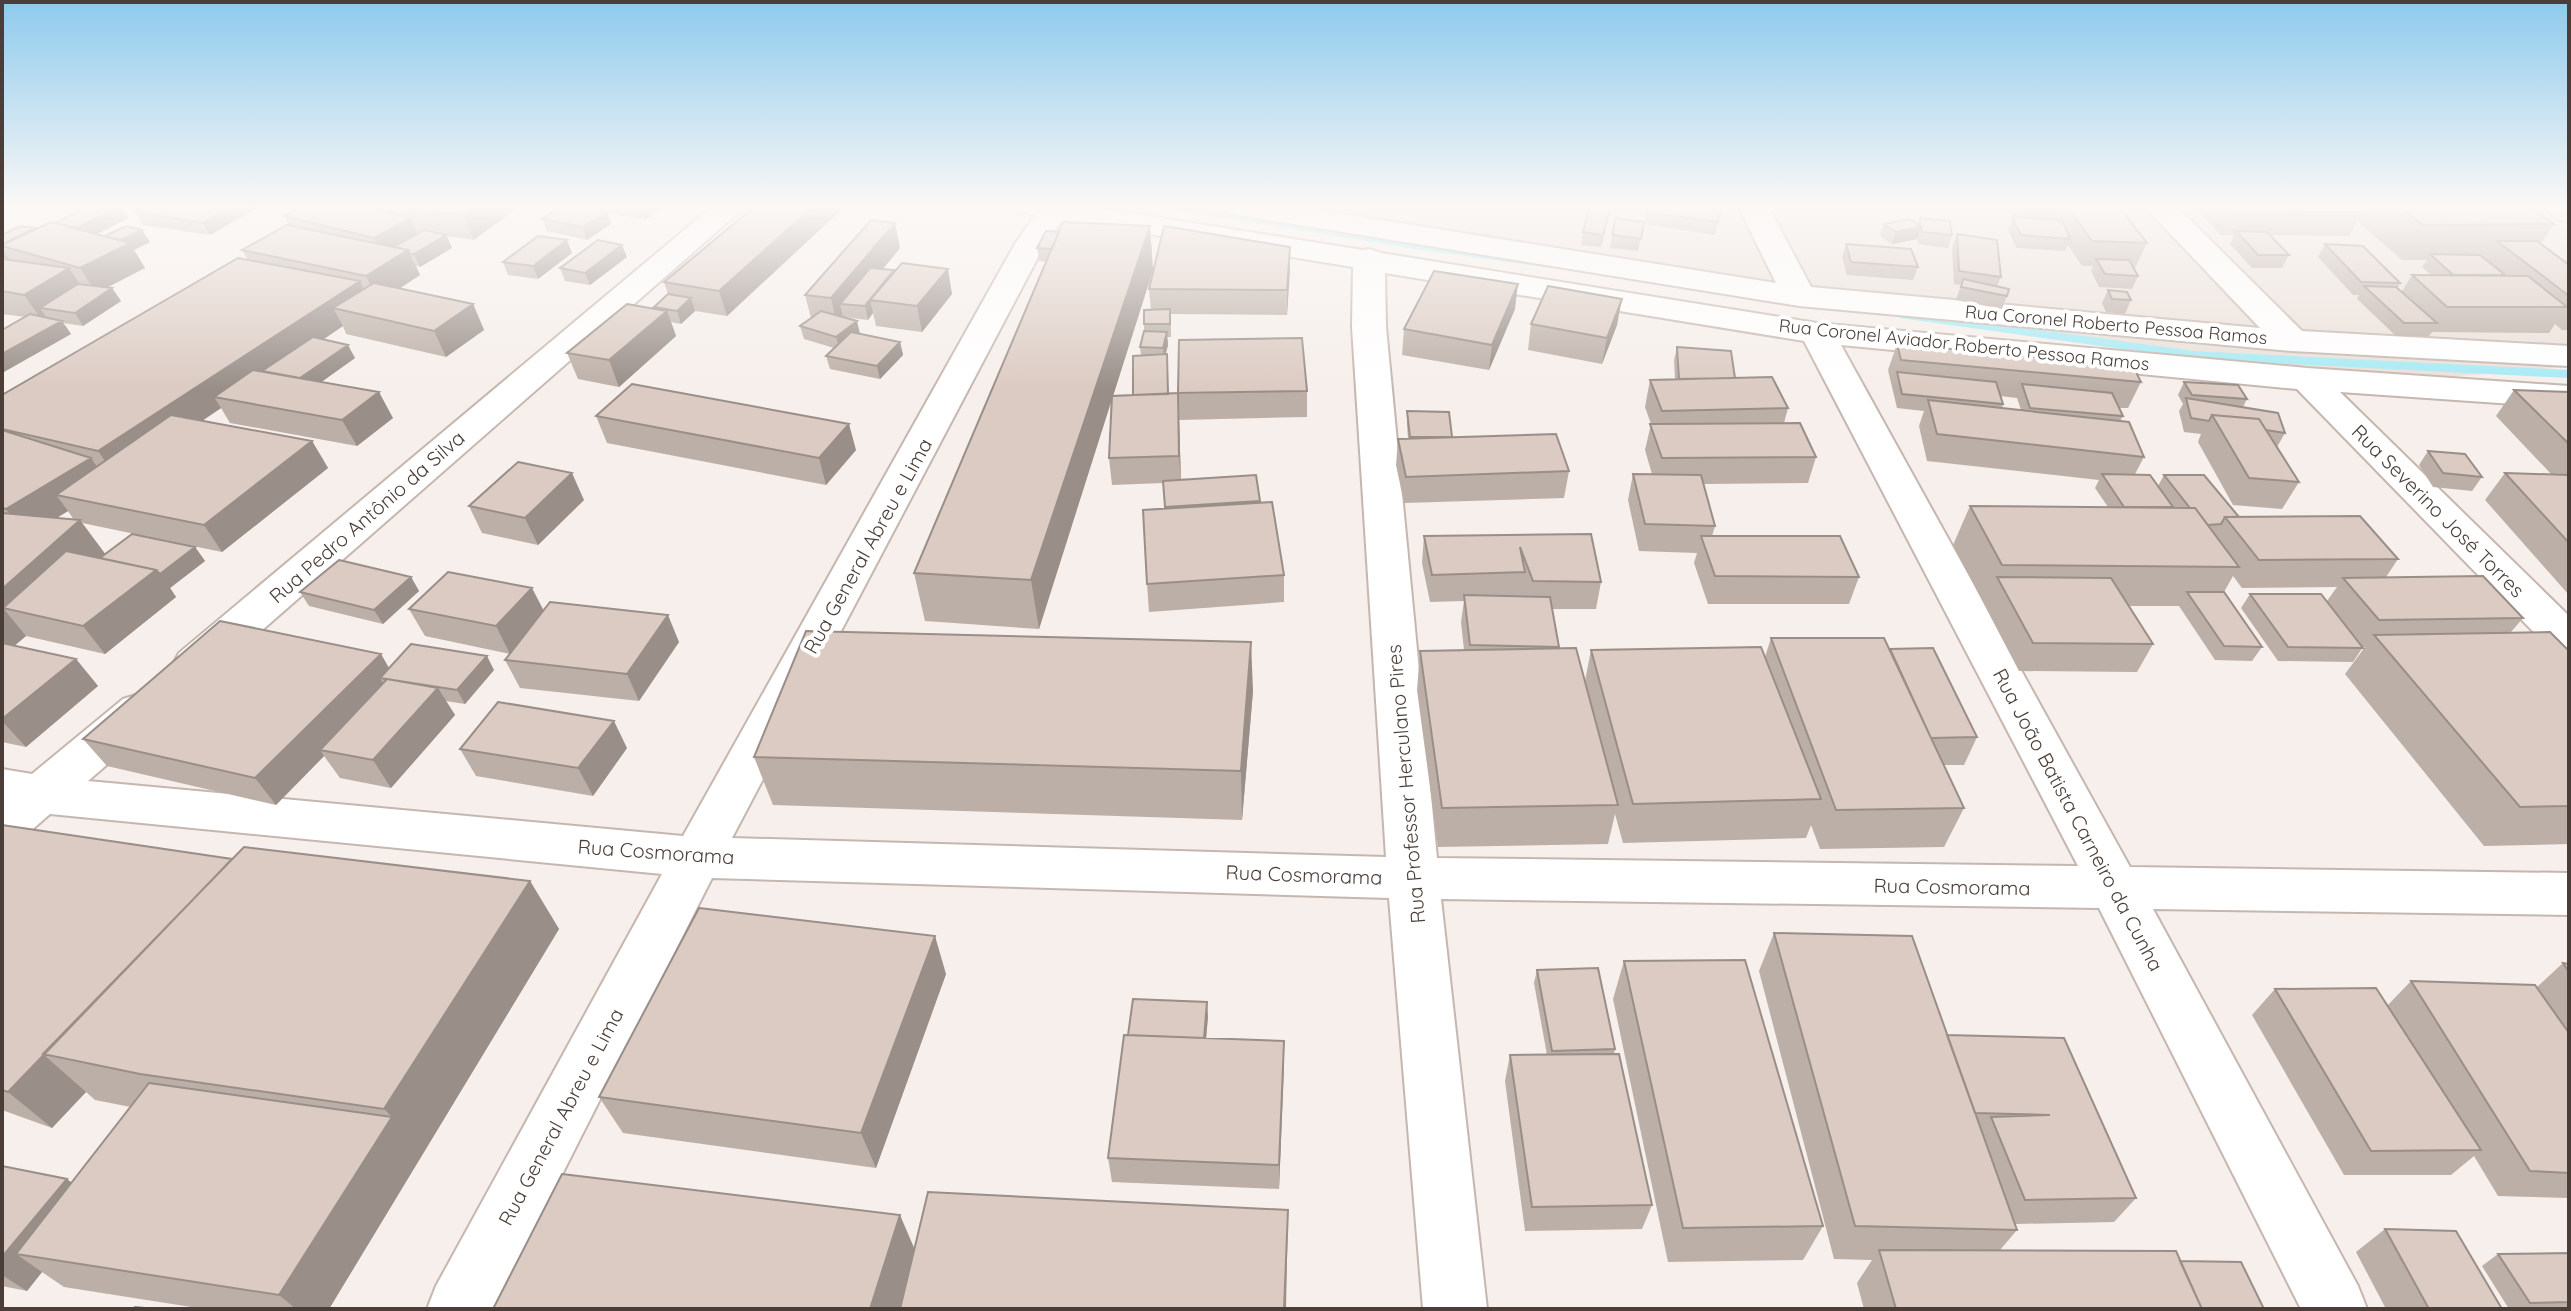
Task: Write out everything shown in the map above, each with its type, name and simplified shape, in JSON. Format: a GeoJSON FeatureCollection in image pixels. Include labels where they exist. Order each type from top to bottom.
{"type":"FeatureCollection","features":[{"type":"Feature","properties":{"kind":"street","name":"Rua Pedro Antônio da Silva"},"geometry":{"type":"LineString","coordinates":[[2,827],[22,791],[657,267]]}},
{"type":"Feature","properties":{"kind":"street","name":"Rua General Abreu e Lima"},"geometry":{"type":"LineString","coordinates":[[459,1309],[697,857],[1017,267]]}},
{"type":"Feature","properties":{"kind":"street","name":"Rua Professor Herculano Pires"},"geometry":{"type":"LineString","coordinates":[[1365,267],[1413,878],[1455,1309]]}},
{"type":"Feature","properties":{"kind":"street","name":"Rua Coronel Aviador Roberto Pessoa Ramos"},"geometry":{"type":"LineString","coordinates":[[1558,267],[1808,315],[2307,379],[2569,397]]}},
{"type":"Feature","properties":{"kind":"street","name":"Rua João Batista Carneiro da Cunha"},"geometry":{"type":"LineString","coordinates":[[1784,267],[2335,1309]]}},
{"type":"Feature","properties":{"kind":"street"},"geometry":{"type":"LineString","coordinates":[[2219,267],[2292,341]]}},
{"type":"Feature","properties":{"kind":"street","name":"Rua Coronel Roberto Pessoa Ramos"},"geometry":{"type":"LineString","coordinates":[[1808,315],[2569,356]]}},
{"type":"Feature","properties":{"kind":"street","name":"Rua Severino José Torres"},"geometry":{"type":"LineString","coordinates":[[2307,379],[2569,642]]}},
{"type":"Feature","properties":{"kind":"street","name":"Rua Cosmorama"},"geometry":{"type":"LineString","coordinates":[[22,791],[697,857],[1413,878],[2569,894]]}},
{"type":"Feature","properties":{"kind":"shaded area"},"geometry":{"type":"Polygon","coordinates":[[[1562,267],[2569,267],[2569,367],[2383,382],[1562,267]]]}},
{"type":"Feature","properties":{"kind":"building"},"geometry":{"type":"Polygon","coordinates":[[[2,267],[69,268],[24,295],[2,291],[2,267]]]}},
{"type":"Feature","properties":{"kind":"building"},"geometry":{"type":"Polygon","coordinates":[[[222,267],[287,267],[360,281],[98,451],[2,429],[2,395],[222,267]]]}},
{"type":"Feature","properties":{"kind":"building"},"geometry":{"type":"Polygon","coordinates":[[[324,267],[380,267],[366,276],[324,267]]]}},
{"type":"Feature","properties":{"kind":"building"},"geometry":{"type":"Polygon","coordinates":[[[561,267],[593,267],[585,273],[561,267]]]}},
{"type":"Feature","properties":{"kind":"building"},"geometry":{"type":"Polygon","coordinates":[[[682,267],[746,267],[719,291],[664,282],[682,267]]]}},
{"type":"Feature","properties":{"kind":"building"},"geometry":{"type":"Polygon","coordinates":[[[829,267],[857,267],[831,298],[805,295],[829,267]]]}},
{"type":"Feature","properties":{"kind":"building"},"geometry":{"type":"Polygon","coordinates":[[[898,267],[948,269],[917,306],[870,300],[898,267]]]}},
{"type":"Feature","properties":{"kind":"building"},"geometry":{"type":"Polygon","coordinates":[[[1044,267],[1136,267],[1031,580],[914,573],[1044,267]]]}},
{"type":"Feature","properties":{"kind":"building"},"geometry":{"type":"Polygon","coordinates":[[[1154,267],[1289,267],[1287,290],[1149,289],[1154,267]]]}},
{"type":"Feature","properties":{"kind":"building"},"geometry":{"type":"Polygon","coordinates":[[[1959,267],[2000,267],[2001,277],[1959,271],[1959,267]]]}},
{"type":"Feature","properties":{"kind":"building"},"geometry":{"type":"Polygon","coordinates":[[[2101,267],[2133,267],[2138,276],[2105,274],[2101,267]]]}},
{"type":"Feature","properties":{"kind":"building"},"geometry":{"type":"Polygon","coordinates":[[[2347,267],[2384,267],[2400,283],[2361,282],[2347,267]]]}},
{"type":"Feature","properties":{"kind":"building"},"geometry":{"type":"Polygon","coordinates":[[[2444,267],[2495,267],[2505,275],[2453,275],[2444,267]]]}},
{"type":"Feature","properties":{"kind":"building"},"geometry":{"type":"Polygon","coordinates":[[[2531,267],[2569,267],[2569,296],[2531,267]]]}},
{"type":"Feature","properties":{"kind":"building"},"geometry":{"type":"Polygon","coordinates":[[[870,268],[894,270],[865,306],[840,304],[870,268]]]}},
{"type":"Feature","properties":{"kind":"building"},"geometry":{"type":"Polygon","coordinates":[[[1434,271],[1518,284],[1492,345],[1404,329],[1434,271]]]}},
{"type":"Feature","properties":{"kind":"building"},"geometry":{"type":"Polygon","coordinates":[[[2412,275],[2528,276],[2567,307],[2447,307],[2412,275]]]}},
{"type":"Feature","properties":{"kind":"building"},"geometry":{"type":"Polygon","coordinates":[[[1963,279],[2009,289],[2007,296],[1961,287],[1963,279]]]}},
{"type":"Feature","properties":{"kind":"building"},"geometry":{"type":"Polygon","coordinates":[[[374,283],[473,304],[434,331],[333,308],[374,283]]]}},
{"type":"Feature","properties":{"kind":"building"},"geometry":{"type":"Polygon","coordinates":[[[78,284],[112,288],[75,313],[40,308],[78,284]]]}},
{"type":"Feature","properties":{"kind":"building"},"geometry":{"type":"Polygon","coordinates":[[[1548,286],[1622,299],[1607,338],[1531,324],[1548,286]]]}},
{"type":"Feature","properties":{"kind":"building"},"geometry":{"type":"Polygon","coordinates":[[[2364,286],[2396,287],[2437,323],[2404,323],[2364,286]]]}},
{"type":"Feature","properties":{"kind":"building"},"geometry":{"type":"Polygon","coordinates":[[[2108,290],[2127,292],[2131,300],[2112,299],[2108,290]]]}},
{"type":"Feature","properties":{"kind":"building"},"geometry":{"type":"Polygon","coordinates":[[[668,294],[691,298],[677,311],[654,307],[668,294]]]}},
{"type":"Feature","properties":{"kind":"building"},"geometry":{"type":"Polygon","coordinates":[[[627,304],[667,311],[609,360],[567,353],[627,304]]]}},
{"type":"Feature","properties":{"kind":"building"},"geometry":{"type":"Polygon","coordinates":[[[1170,309],[1170,324],[1144,324],[1144,310],[1170,309]]]}},
{"type":"Feature","properties":{"kind":"building"},"geometry":{"type":"Polygon","coordinates":[[[821,311],[857,321],[836,337],[800,326],[821,311]]]}},
{"type":"Feature","properties":{"kind":"building"},"geometry":{"type":"Polygon","coordinates":[[[30,314],[62,321],[2,354],[2,330],[30,314]]]}},
{"type":"Feature","properties":{"kind":"building"},"geometry":{"type":"Polygon","coordinates":[[[1144,331],[1167,332],[1163,348],[1140,347],[1144,331]]]}},
{"type":"Feature","properties":{"kind":"building"},"geometry":{"type":"Polygon","coordinates":[[[851,332],[900,342],[877,366],[826,356],[851,332]]]}},
{"type":"Feature","properties":{"kind":"building"},"geometry":{"type":"Polygon","coordinates":[[[313,337],[348,345],[300,378],[262,371],[313,337]]]}},
{"type":"Feature","properties":{"kind":"building"},"geometry":{"type":"Polygon","coordinates":[[[1302,338],[1307,391],[1178,393],[1179,340],[1302,338]]]}},
{"type":"Feature","properties":{"kind":"building"},"geometry":{"type":"Polygon","coordinates":[[[1897,344],[2133,366],[2141,382],[1901,360],[1897,344]]]}},
{"type":"Feature","properties":{"kind":"building"},"geometry":{"type":"Polygon","coordinates":[[[1677,347],[1731,351],[1735,378],[1679,379],[1677,347]]]}},
{"type":"Feature","properties":{"kind":"building"},"geometry":{"type":"Polygon","coordinates":[[[1167,354],[1168,394],[1133,395],[1133,356],[1167,354]]]}},
{"type":"Feature","properties":{"kind":"building"},"geometry":{"type":"Polygon","coordinates":[[[253,370],[379,392],[342,420],[214,397],[253,370]]]}},
{"type":"Feature","properties":{"kind":"building"},"geometry":{"type":"Polygon","coordinates":[[[1897,372],[1996,382],[2003,404],[1902,394],[1897,372]]]}},
{"type":"Feature","properties":{"kind":"building"},"geometry":{"type":"Polygon","coordinates":[[[1772,377],[1788,408],[1662,411],[1650,380],[1772,377]]]}},
{"type":"Feature","properties":{"kind":"building"},"geometry":{"type":"Polygon","coordinates":[[[2184,382],[2238,385],[2247,399],[2192,395],[2184,382]]]}},
{"type":"Feature","properties":{"kind":"building"},"geometry":{"type":"Polygon","coordinates":[[[632,384],[849,424],[819,458],[596,416],[632,384]]]}},
{"type":"Feature","properties":{"kind":"building"},"geometry":{"type":"Polygon","coordinates":[[[2022,384],[2112,393],[2123,416],[2030,408],[2022,384]]]}},
{"type":"Feature","properties":{"kind":"building"},"geometry":{"type":"Polygon","coordinates":[[[2514,390],[2569,392],[2569,444],[2514,390]]]}},
{"type":"Feature","properties":{"kind":"building"},"geometry":{"type":"Polygon","coordinates":[[[1178,393],[1179,456],[1109,458],[1112,396],[1178,393]]]}},
{"type":"Feature","properties":{"kind":"building"},"geometry":{"type":"Polygon","coordinates":[[[2186,398],[2278,413],[2285,433],[2266,430],[2259,419],[2212,415],[2209,421],[2191,418],[2186,398]]]}},
{"type":"Feature","properties":{"kind":"building"},"geometry":{"type":"Polygon","coordinates":[[[1928,400],[2129,422],[2144,457],[1937,434],[1928,400]]]}},
{"type":"Feature","properties":{"kind":"building"},"geometry":{"type":"Polygon","coordinates":[[[1407,411],[1449,412],[1452,437],[1410,437],[1407,411]]]}},
{"type":"Feature","properties":{"kind":"building"},"geometry":{"type":"Polygon","coordinates":[[[171,415],[312,441],[204,525],[56,495],[171,415]]]}},
{"type":"Feature","properties":{"kind":"building"},"geometry":{"type":"Polygon","coordinates":[[[2212,415],[2259,419],[2299,482],[2249,478],[2212,415]]]}},
{"type":"Feature","properties":{"kind":"building"},"geometry":{"type":"Polygon","coordinates":[[[1800,423],[1816,457],[1662,458],[1650,424],[1800,423]]]}},
{"type":"Feature","properties":{"kind":"building"},"geometry":{"type":"Polygon","coordinates":[[[2,430],[91,458],[6,509],[2,508],[2,430]]]}},
{"type":"Feature","properties":{"kind":"building"},"geometry":{"type":"Polygon","coordinates":[[[1556,434],[1569,471],[1406,477],[1398,439],[1556,434]]]}},
{"type":"Feature","properties":{"kind":"building"},"geometry":{"type":"Polygon","coordinates":[[[2428,451],[2465,454],[2482,477],[2443,473],[2428,451]]]}},
{"type":"Feature","properties":{"kind":"building"},"geometry":{"type":"Polygon","coordinates":[[[518,462],[572,473],[525,518],[469,506],[518,462]]]}},
{"type":"Feature","properties":{"kind":"building"},"geometry":{"type":"Polygon","coordinates":[[[2505,473],[2569,475],[2569,543],[2505,473]]]}},
{"type":"Feature","properties":{"kind":"building"},"geometry":{"type":"Polygon","coordinates":[[[1633,474],[1701,475],[1715,526],[1645,524],[1633,474]]]}},
{"type":"Feature","properties":{"kind":"building"},"geometry":{"type":"Polygon","coordinates":[[[2102,474],[2150,475],[2173,507],[2124,507],[2102,474]]]}},
{"type":"Feature","properties":{"kind":"building"},"geometry":{"type":"Polygon","coordinates":[[[1256,475],[1260,501],[1165,507],[1163,481],[1256,475]]]}},
{"type":"Feature","properties":{"kind":"building"},"geometry":{"type":"Polygon","coordinates":[[[2164,475],[2204,475],[2239,517],[2225,517],[2221,524],[2208,525],[2164,475]]]}},
{"type":"Feature","properties":{"kind":"building"},"geometry":{"type":"Polygon","coordinates":[[[1272,502],[1284,575],[1147,584],[1143,510],[1272,502]]]}},
{"type":"Feature","properties":{"kind":"building"},"geometry":{"type":"Polygon","coordinates":[[[1970,506],[2195,508],[2239,567],[2002,565],[1970,506]]]}},
{"type":"Feature","properties":{"kind":"building"},"geometry":{"type":"Polygon","coordinates":[[[2,513],[80,520],[2,589],[2,513]]]}},
{"type":"Feature","properties":{"kind":"building"},"geometry":{"type":"Polygon","coordinates":[[[2360,516],[2398,559],[2259,560],[2225,517],[2360,516]]]}},
{"type":"Feature","properties":{"kind":"building"},"geometry":{"type":"Polygon","coordinates":[[[132,534],[195,547],[160,574],[156,570],[100,558],[132,534]]]}},
{"type":"Feature","properties":{"kind":"building"},"geometry":{"type":"Polygon","coordinates":[[[1591,534],[1601,582],[1533,581],[1520,547],[1525,572],[1432,575],[1424,536],[1591,534]]]}},
{"type":"Feature","properties":{"kind":"building"},"geometry":{"type":"Polygon","coordinates":[[[1701,536],[1840,536],[1859,577],[1715,576],[1701,536]]]}},
{"type":"Feature","properties":{"kind":"building"},"geometry":{"type":"Polygon","coordinates":[[[66,551],[156,570],[83,626],[3,608],[66,551]]]}},
{"type":"Feature","properties":{"kind":"building"},"geometry":{"type":"Polygon","coordinates":[[[339,560],[411,577],[374,610],[300,592],[339,560]]]}},
{"type":"Feature","properties":{"kind":"building"},"geometry":{"type":"Polygon","coordinates":[[[448,572],[532,588],[496,626],[409,609],[448,572]]]}},
{"type":"Feature","properties":{"kind":"building"},"geometry":{"type":"Polygon","coordinates":[[[2483,576],[2523,618],[2379,620],[2343,578],[2483,576]]]}},
{"type":"Feature","properties":{"kind":"building"},"geometry":{"type":"Polygon","coordinates":[[[1997,577],[2111,578],[2153,644],[2033,643],[1997,577]]]}},
{"type":"Feature","properties":{"kind":"building"},"geometry":{"type":"Polygon","coordinates":[[[2187,592],[2224,592],[2262,647],[2224,646],[2187,592]]]}},
{"type":"Feature","properties":{"kind":"building"},"geometry":{"type":"Polygon","coordinates":[[[2250,594],[2321,594],[2363,648],[2288,647],[2250,594]]]}},
{"type":"Feature","properties":{"kind":"building"},"geometry":{"type":"Polygon","coordinates":[[[1464,595],[1550,597],[1559,647],[1470,645],[1464,595]]]}},
{"type":"Feature","properties":{"kind":"building"},"geometry":{"type":"Polygon","coordinates":[[[550,602],[668,615],[627,674],[505,660],[550,602]]]}},
{"type":"Feature","properties":{"kind":"building"},"geometry":{"type":"Polygon","coordinates":[[[220,621],[381,654],[255,778],[83,739],[220,621]]]}},
{"type":"Feature","properties":{"kind":"building"},"geometry":{"type":"Polygon","coordinates":[[[806,631],[1251,642],[1241,771],[754,757],[806,631]]]}},
{"type":"Feature","properties":{"kind":"building"},"geometry":{"type":"Polygon","coordinates":[[[2550,632],[2569,651],[2569,806],[2520,807],[2374,635],[2550,632]]]}},
{"type":"Feature","properties":{"kind":"building"},"geometry":{"type":"Polygon","coordinates":[[[1771,638],[1884,638],[1964,808],[1836,810],[1771,638]]]}},
{"type":"Feature","properties":{"kind":"building"},"geometry":{"type":"Polygon","coordinates":[[[2,643],[76,659],[2,719],[2,643]]]}},
{"type":"Feature","properties":{"kind":"building"},"geometry":{"type":"Polygon","coordinates":[[[411,644],[487,656],[457,690],[380,678],[411,644]]]}},
{"type":"Feature","properties":{"kind":"building"},"geometry":{"type":"Polygon","coordinates":[[[1761,647],[1821,799],[1633,804],[1591,650],[1761,647]]]}},
{"type":"Feature","properties":{"kind":"building"},"geometry":{"type":"Polygon","coordinates":[[[1576,648],[1618,805],[1442,808],[1420,651],[1576,648]]]}},
{"type":"Feature","properties":{"kind":"building"},"geometry":{"type":"Polygon","coordinates":[[[1933,648],[1977,737],[1931,738],[1890,649],[1933,648]]]}},
{"type":"Feature","properties":{"kind":"building"},"geometry":{"type":"Polygon","coordinates":[[[387,679],[438,688],[373,760],[320,750],[387,679]]]}},
{"type":"Feature","properties":{"kind":"building"},"geometry":{"type":"Polygon","coordinates":[[[498,702],[614,721],[578,768],[460,749],[498,702]]]}},
{"type":"Feature","properties":{"kind":"building"},"geometry":{"type":"Polygon","coordinates":[[[2,825],[232,859],[8,1092],[2,1090],[2,825]]]}},
{"type":"Feature","properties":{"kind":"building"},"geometry":{"type":"Polygon","coordinates":[[[244,847],[530,881],[384,1109],[140,1074],[43,1054],[244,847]]]}},
{"type":"Feature","properties":{"kind":"building"},"geometry":{"type":"Polygon","coordinates":[[[699,908],[935,936],[861,1133],[599,1097],[699,908]]]}},
{"type":"Feature","properties":{"kind":"building"},"geometry":{"type":"Polygon","coordinates":[[[1774,933],[1912,936],[2017,1230],[1855,1226],[1774,933]]]}},
{"type":"Feature","properties":{"kind":"building"},"geometry":{"type":"Polygon","coordinates":[[[1745,960],[1823,1226],[1683,1228],[1624,961],[1745,960]]]}},
{"type":"Feature","properties":{"kind":"building"},"geometry":{"type":"Polygon","coordinates":[[[1598,968],[1615,1049],[1552,1051],[1537,970],[1598,968]]]}},
{"type":"Feature","properties":{"kind":"building"},"geometry":{"type":"Polygon","coordinates":[[[2411,981],[2535,985],[2569,1033],[2569,1173],[2530,1171],[2411,981]]]}},
{"type":"Feature","properties":{"kind":"building"},"geometry":{"type":"Polygon","coordinates":[[[2376,988],[2481,1150],[2371,1151],[2275,989],[2376,988]]]}},
{"type":"Feature","properties":{"kind":"building"},"geometry":{"type":"Polygon","coordinates":[[[1133,999],[1207,1002],[1204,1038],[1128,1035],[1133,999]]]}},
{"type":"Feature","properties":{"kind":"building"},"geometry":{"type":"Polygon","coordinates":[[[1124,1035],[1284,1041],[1279,1165],[1108,1158],[1124,1035]]]}},
{"type":"Feature","properties":{"kind":"building"},"geometry":{"type":"Polygon","coordinates":[[[1947,1035],[2064,1038],[2136,1198],[2025,1200],[1991,1117],[2050,1115],[1975,1113],[1947,1035]]]}},
{"type":"Feature","properties":{"kind":"building"},"geometry":{"type":"Polygon","coordinates":[[[1619,1054],[1652,1205],[1532,1207],[1510,1055],[1619,1054]]]}},
{"type":"Feature","properties":{"kind":"building"},"geometry":{"type":"Polygon","coordinates":[[[149,1083],[392,1117],[279,1295],[16,1254],[149,1083]]]}},
{"type":"Feature","properties":{"kind":"building"},"geometry":{"type":"Polygon","coordinates":[[[2,1166],[67,1179],[2,1257],[2,1166]]]}},
{"type":"Feature","properties":{"kind":"building"},"geometry":{"type":"Polygon","coordinates":[[[562,1174],[900,1215],[870,1309],[493,1309],[562,1174]]]}},
{"type":"Feature","properties":{"kind":"building"},"geometry":{"type":"Polygon","coordinates":[[[928,1192],[1288,1210],[1284,1309],[900,1309],[928,1192]]]}},
{"type":"Feature","properties":{"kind":"building"},"geometry":{"type":"Polygon","coordinates":[[[2385,1229],[2456,1231],[2502,1309],[2429,1309],[2385,1229]]]}},
{"type":"Feature","properties":{"kind":"building"},"geometry":{"type":"Polygon","coordinates":[[[1879,1250],[2176,1251],[2202,1309],[1896,1309],[1879,1250]]]}},
{"type":"Feature","properties":{"kind":"building"},"geometry":{"type":"Polygon","coordinates":[[[2569,1253],[2569,1302],[2530,1303],[2498,1254],[2569,1253]]]}},
{"type":"Feature","properties":{"kind":"building"},"geometry":{"type":"Polygon","coordinates":[[[2180,1261],[2241,1262],[2264,1309],[2202,1309],[2180,1261]]]}},
{"type":"Feature","properties":{"kind":"waterway"},"geometry":{"type":"LineString","coordinates":[[1904,315],[2194,355],[2569,374]]}}]}
